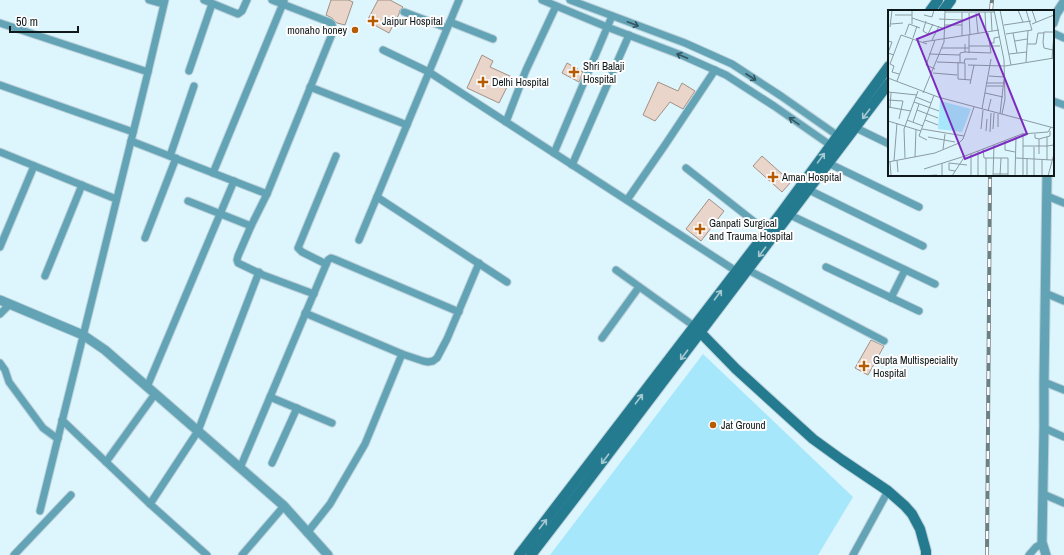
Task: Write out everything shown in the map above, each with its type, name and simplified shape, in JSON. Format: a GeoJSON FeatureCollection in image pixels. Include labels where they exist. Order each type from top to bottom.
{"type":"FeatureCollection","features":[{"type":"Feature","properties":{"kind":"main road"},"geometry":{"type":"LineString","coordinates":[[931,10],[938,0]]}},
{"type":"Feature","properties":{"kind":"main road"},"geometry":{"type":"LineString","coordinates":[[944,10],[951,0]]}},
{"type":"Feature","properties":{"kind":"main road"},"geometry":{"type":"LineString","coordinates":[[531,555],[697,329],[736,271],[766,231],[842,138],[888,68]]}},
{"type":"Feature","properties":{"kind":"main road"},"geometry":{"type":"LineString","coordinates":[[842,138],[856,128],[888,84]]}},
{"type":"Feature","properties":{"kind":"main road"},"geometry":{"type":"LineString","coordinates":[[697,329],[748,270],[809,190],[828,164],[834,148]]}},
{"type":"Feature","properties":{"kind":"main road"},"geometry":{"type":"LineString","coordinates":[[697,329],[736,368],[813,439],[888,491],[912,514],[920,529],[926,555]]}},
{"type":"Feature","properties":{"kind":"main road"},"geometry":{"type":"LineString","coordinates":[[519,555],[626,424]]}},
{"type":"Feature","properties":{"kind":"street"},"geometry":{"type":"LineString","coordinates":[[40,511],[164,2],[149,0]]}},
{"type":"Feature","properties":{"kind":"street"},"geometry":{"type":"LineString","coordinates":[[204,0],[238,14],[242,11],[247,0]]}},
{"type":"Feature","properties":{"kind":"street"},"geometry":{"type":"LineString","coordinates":[[272,0],[283,2],[332,24],[333,29],[267,194],[251,226],[237,260],[238,263],[314,294]]}},
{"type":"Feature","properties":{"kind":"street"},"geometry":{"type":"LineString","coordinates":[[359,240],[459,0]]}},
{"type":"Feature","properties":{"kind":"street"},"geometry":{"type":"LineString","coordinates":[[542,0],[681,55],[726,75],[834,148]]}},
{"type":"Feature","properties":{"kind":"street"},"geometry":{"type":"LineString","coordinates":[[570,0],[685,43],[732,64],[842,138]]}},
{"type":"Feature","properties":{"kind":"street"},"geometry":{"type":"LineString","coordinates":[[213,173],[283,2]]}},
{"type":"Feature","properties":{"kind":"street"},"geometry":{"type":"LineString","coordinates":[[1054,21],[1056,14],[1064,2]]}},
{"type":"Feature","properties":{"kind":"street"},"geometry":{"type":"LineString","coordinates":[[189,71],[212,4]]}},
{"type":"Feature","properties":{"kind":"street"},"geometry":{"type":"LineString","coordinates":[[506,122],[526,70],[556,6]]}},
{"type":"Feature","properties":{"kind":"street"},"geometry":{"type":"LineString","coordinates":[[404,12],[494,39]]}},
{"type":"Feature","properties":{"kind":"street"},"geometry":{"type":"LineString","coordinates":[[554,153],[612,16]]}},
{"type":"Feature","properties":{"kind":"street"},"geometry":{"type":"LineString","coordinates":[[0,23],[148,72]]}},
{"type":"Feature","properties":{"kind":"street"},"geometry":{"type":"LineString","coordinates":[[1054,34],[1064,38]]}},
{"type":"Feature","properties":{"kind":"street"},"geometry":{"type":"LineString","coordinates":[[572,165],[629,35]]}},
{"type":"Feature","properties":{"kind":"street"},"geometry":{"type":"LineString","coordinates":[[383,50],[429,72],[736,271]]}},
{"type":"Feature","properties":{"kind":"street"},"geometry":{"type":"LineString","coordinates":[[627,200],[715,70]]}},
{"type":"Feature","properties":{"kind":"street"},"geometry":{"type":"LineString","coordinates":[[0,85],[133,132]]}},
{"type":"Feature","properties":{"kind":"street"},"geometry":{"type":"LineString","coordinates":[[145,238],[173,157],[194,86]]}},
{"type":"Feature","properties":{"kind":"street"},"geometry":{"type":"LineString","coordinates":[[310,87],[407,125]]}},
{"type":"Feature","properties":{"kind":"street"},"geometry":{"type":"LineString","coordinates":[[1054,101],[1064,105]]}},
{"type":"Feature","properties":{"kind":"street"},"geometry":{"type":"LineString","coordinates":[[856,128],[888,144]]}},
{"type":"Feature","properties":{"kind":"street"},"geometry":{"type":"LineString","coordinates":[[131,141],[267,194]]}},
{"type":"Feature","properties":{"kind":"street"},"geometry":{"type":"LineString","coordinates":[[0,152],[116,199]]}},
{"type":"Feature","properties":{"kind":"street"},"geometry":{"type":"LineString","coordinates":[[326,264],[302,252],[298,248],[336,156]]}},
{"type":"Feature","properties":{"kind":"street"},"geometry":{"type":"LineString","coordinates":[[828,164],[919,207]]}},
{"type":"Feature","properties":{"kind":"street"},"geometry":{"type":"LineString","coordinates":[[0,247],[34,166]]}},
{"type":"Feature","properties":{"kind":"street"},"geometry":{"type":"LineString","coordinates":[[686,168],[766,231]]}},
{"type":"Feature","properties":{"kind":"street"},"geometry":{"type":"LineString","coordinates":[[1046,555],[1042,544],[1047,176]]}},
{"type":"Feature","properties":{"kind":"street"},"geometry":{"type":"LineString","coordinates":[[147,387],[234,182]]}},
{"type":"Feature","properties":{"kind":"street"},"geometry":{"type":"LineString","coordinates":[[45,276],[82,185]]}},
{"type":"Feature","properties":{"kind":"street"},"geometry":{"type":"LineString","coordinates":[[809,190],[923,246]]}},
{"type":"Feature","properties":{"kind":"street"},"geometry":{"type":"LineString","coordinates":[[1047,196],[1064,203]]}},
{"type":"Feature","properties":{"kind":"street"},"geometry":{"type":"LineString","coordinates":[[377,197],[507,282]]}},
{"type":"Feature","properties":{"kind":"street"},"geometry":{"type":"LineString","coordinates":[[188,201],[251,226]]}},
{"type":"Feature","properties":{"kind":"street"},"geometry":{"type":"LineString","coordinates":[[790,215],[935,284]]}},
{"type":"Feature","properties":{"kind":"street"},"geometry":{"type":"LineString","coordinates":[[240,468],[328,260],[334,258],[458,312]]}},
{"type":"Feature","properties":{"kind":"street"},"geometry":{"type":"LineString","coordinates":[[305,313],[402,354],[423,361],[433,362],[437,358],[447,339],[479,263]]}},
{"type":"Feature","properties":{"kind":"street"},"geometry":{"type":"LineString","coordinates":[[826,267],[919,311]]}},
{"type":"Feature","properties":{"kind":"street"},"geometry":{"type":"LineString","coordinates":[[616,270],[697,329]]}},
{"type":"Feature","properties":{"kind":"street"},"geometry":{"type":"LineString","coordinates":[[748,270],[884,341]]}},
{"type":"Feature","properties":{"kind":"street"},"geometry":{"type":"LineString","coordinates":[[891,298],[904,270]]}},
{"type":"Feature","properties":{"kind":"street"},"geometry":{"type":"LineString","coordinates":[[150,504],[198,431],[259,272]]}},
{"type":"Feature","properties":{"kind":"street"},"geometry":{"type":"LineString","coordinates":[[602,338],[639,287]]}},
{"type":"Feature","properties":{"kind":"street"},"geometry":{"type":"LineString","coordinates":[[1045,293],[1064,301]]}},
{"type":"Feature","properties":{"kind":"street"},"geometry":{"type":"LineString","coordinates":[[0,300],[83,335],[104,350],[284,506],[328,555]]}},
{"type":"Feature","properties":{"kind":"street"},"geometry":{"type":"LineString","coordinates":[[0,314],[10,304]]}},
{"type":"Feature","properties":{"kind":"street"},"geometry":{"type":"LineString","coordinates":[[307,533],[330,504],[365,444],[402,354]]}},
{"type":"Feature","properties":{"kind":"street"},"geometry":{"type":"LineString","coordinates":[[0,363],[5,370],[9,382],[43,428],[58,439]]}},
{"type":"Feature","properties":{"kind":"street"},"geometry":{"type":"LineString","coordinates":[[1044,382],[1064,390]]}},
{"type":"Feature","properties":{"kind":"street"},"geometry":{"type":"LineString","coordinates":[[106,462],[155,394]]}},
{"type":"Feature","properties":{"kind":"street"},"geometry":{"type":"LineString","coordinates":[[270,397],[332,423]]}},
{"type":"Feature","properties":{"kind":"street"},"geometry":{"type":"LineString","coordinates":[[272,463],[297,408]]}},
{"type":"Feature","properties":{"kind":"street"},"geometry":{"type":"LineString","coordinates":[[62,420],[150,504],[207,555]]}},
{"type":"Feature","properties":{"kind":"street"},"geometry":{"type":"LineString","coordinates":[[1044,428],[1064,436]]}},
{"type":"Feature","properties":{"kind":"street"},"geometry":{"type":"LineString","coordinates":[[853,555],[888,491]]}},
{"type":"Feature","properties":{"kind":"street"},"geometry":{"type":"LineString","coordinates":[[1043,494],[1064,503]]}},
{"type":"Feature","properties":{"kind":"street"},"geometry":{"type":"LineString","coordinates":[[14,555],[71,495]]}},
{"type":"Feature","properties":{"kind":"street"},"geometry":{"type":"LineString","coordinates":[[242,555],[284,506]]}},
{"type":"Feature","properties":{"kind":"street"},"geometry":{"type":"LineString","coordinates":[[1029,555],[1042,544]]}},
{"type":"Feature","properties":{"kind":"shaded area","name":"Jat Ground"},"geometry":{"type":"Polygon","coordinates":[[[703,354],[853,497],[818,555],[550,555],[703,354]]]}},
{"type":"Feature","properties":{"kind":"building"},"geometry":{"type":"Polygon","coordinates":[[[331,0],[348,0],[353,2],[345,25],[337,23],[326,15],[331,0]]]}},
{"type":"Feature","properties":{"kind":"building"},"geometry":{"type":"Polygon","coordinates":[[[378,0],[390,0],[403,7],[400,10],[389,33],[367,21],[378,0]]]}},
{"type":"Feature","properties":{"kind":"building"},"geometry":{"type":"Polygon","coordinates":[[[482,55],[493,61],[490,67],[512,77],[499,103],[467,88],[482,55]]]}},
{"type":"Feature","properties":{"kind":"building"},"geometry":{"type":"Polygon","coordinates":[[[567,63],[583,72],[579,82],[562,73],[567,63]]]}},
{"type":"Feature","properties":{"kind":"building"},"geometry":{"type":"Polygon","coordinates":[[[658,82],[678,91],[682,83],[695,91],[683,109],[670,102],[655,121],[643,115],[658,82]]]}},
{"type":"Feature","properties":{"kind":"building"},"geometry":{"type":"Polygon","coordinates":[[[762,156],[791,182],[782,192],[753,166],[762,156]]]}},
{"type":"Feature","properties":{"kind":"building"},"geometry":{"type":"Polygon","coordinates":[[[709,199],[724,211],[701,241],[686,229],[709,199]]]}},
{"type":"Feature","properties":{"kind":"building"},"geometry":{"type":"Polygon","coordinates":[[[871,340],[884,346],[868,375],[855,368],[871,340]]]}},
{"type":"Feature","properties":{"kind":"railway"},"geometry":{"type":"LineString","coordinates":[[991,10],[992,0]]}},
{"type":"Feature","properties":{"kind":"railway"},"geometry":{"type":"LineString","coordinates":[[987,555],[990,176]]}},
{"type":"Feature","properties":{"kind":"place","name":"Jaipur Hospital"},"geometry":{"type":"Point","coordinates":[373,21]}},
{"type":"Feature","properties":{"kind":"place","name":"monaho honey"},"geometry":{"type":"Point","coordinates":[355,30]}},
{"type":"Feature","properties":{"kind":"place","name":"Shri Balaji Hospital"},"geometry":{"type":"Point","coordinates":[574,72]}},
{"type":"Feature","properties":{"kind":"place","name":"Delhi Hospital"},"geometry":{"type":"Point","coordinates":[483,82]}},
{"type":"Feature","properties":{"kind":"place","name":"Aman Hospital"},"geometry":{"type":"Point","coordinates":[773,177]}},
{"type":"Feature","properties":{"kind":"place","name":"Ganpati Surgical and Trauma Hospital"},"geometry":{"type":"Point","coordinates":[700,229]}},
{"type":"Feature","properties":{"kind":"place","name":"Gupta Multispeciality Hospital"},"geometry":{"type":"Point","coordinates":[864,366]}},
{"type":"Feature","properties":{"kind":"place","name":"Jat Ground"},"geometry":{"type":"Point","coordinates":[713,425]}}]}
